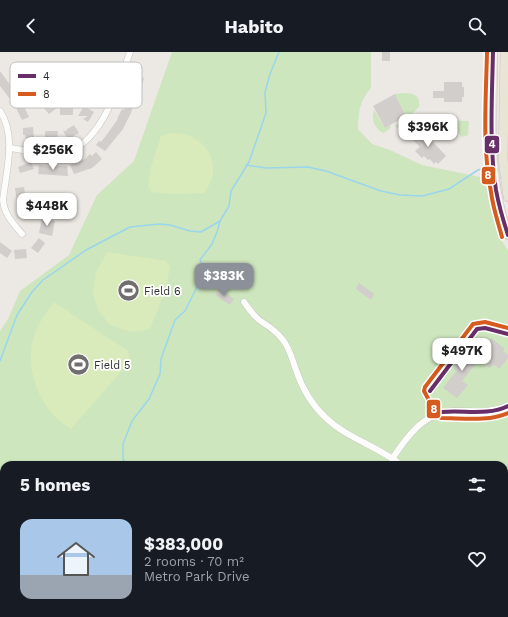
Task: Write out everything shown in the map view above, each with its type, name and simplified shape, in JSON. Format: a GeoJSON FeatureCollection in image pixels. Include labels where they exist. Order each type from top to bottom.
{"type":"FeatureCollection","features":[{"type":"Feature","properties":{"kind":"main road"},"geometry":{"type":"LineString","coordinates":[[493,52],[493,163],[496,191],[508,235]]}},
{"type":"Feature","properties":{"kind":"main road"},"geometry":{"type":"LineString","coordinates":[[505,52],[504,159],[508,197]]}},
{"type":"Feature","properties":{"kind":"street"},"geometry":{"type":"LineString","coordinates":[[127,62],[130,52]]}},
{"type":"Feature","properties":{"kind":"street"},"geometry":{"type":"LineString","coordinates":[[9,148],[53,154],[72,150],[80,146],[91,134],[109,108]]}},
{"type":"Feature","properties":{"kind":"street"},"geometry":{"type":"LineString","coordinates":[[0,111],[8,129],[9,148],[3,200],[4,207],[7,214],[22,234]]}},
{"type":"Feature","properties":{"kind":"street"},"geometry":{"type":"LineString","coordinates":[[244,302],[251,312],[283,339],[291,354],[299,379],[311,400],[325,417],[344,432],[395,461]]}},
{"type":"Feature","properties":{"kind":"street"},"geometry":{"type":"LineString","coordinates":[[392,459],[407,437],[427,418],[442,412],[496,411],[508,406]]}},
{"type":"Feature","properties":{"kind":"green space"},"geometry":{"type":"Polygon","coordinates":[[[172,52],[371,52],[371,88],[360,107],[358,129],[372,144],[390,150],[422,165],[490,179],[502,241],[508,251],[508,461],[0,461],[0,331],[8,319],[20,291],[69,255],[97,195],[134,161],[172,52]]]}},
{"type":"Feature","properties":{"kind":"green space"},"geometry":{"type":"Polygon","coordinates":[[[395,94],[413,94],[416,96],[419,100],[419,107],[397,128],[396,126],[400,123],[399,120],[406,116],[395,94]]]}},
{"type":"Feature","properties":{"kind":"green space"},"geometry":{"type":"Polygon","coordinates":[[[374,110],[385,128],[389,125],[391,127],[383,133],[375,126],[373,117],[374,110]]]}},
{"type":"Feature","properties":{"kind":"green space"},"geometry":{"type":"Polygon","coordinates":[[[446,120],[469,121],[468,135],[463,137],[461,136],[446,122],[446,120]]]}},
{"type":"Feature","properties":{"kind":"green space"},"geometry":{"type":"Polygon","coordinates":[[[172,133],[188,135],[196,139],[211,156],[213,173],[211,181],[204,193],[170,194],[152,192],[148,186],[151,167],[161,136],[172,133]]]}},
{"type":"Feature","properties":{"kind":"green space","name":"Field 6"},"geometry":{"type":"Polygon","coordinates":[[[107,252],[166,261],[170,267],[166,288],[150,329],[130,332],[109,324],[98,310],[93,294],[96,272],[107,252]]]}},
{"type":"Feature","properties":{"kind":"green space","name":"Field 5"},"geometry":{"type":"Polygon","coordinates":[[[54,302],[128,351],[130,361],[71,429],[56,418],[41,398],[36,386],[31,362],[31,350],[38,326],[54,302]]]}},
{"type":"Feature","properties":{"kind":"building"},"geometry":{"type":"Polygon","coordinates":[[[382,52],[390,52],[390,61],[382,61],[382,52]]]}},
{"type":"Feature","properties":{"kind":"building"},"geometry":{"type":"Polygon","coordinates":[[[0,71],[10,85],[10,99],[0,86],[0,71]]]}},
{"type":"Feature","properties":{"kind":"building"},"geometry":{"type":"Polygon","coordinates":[[[444,82],[462,82],[462,87],[464,87],[464,97],[462,97],[462,102],[444,102],[444,98],[433,98],[433,91],[444,91],[444,82]]]}},
{"type":"Feature","properties":{"kind":"building"},"geometry":{"type":"Polygon","coordinates":[[[395,94],[406,116],[385,128],[373,106],[395,94]]]}},
{"type":"Feature","properties":{"kind":"building"},"geometry":{"type":"Polygon","coordinates":[[[16,108],[25,108],[29,117],[22,120],[16,108]]]}},
{"type":"Feature","properties":{"kind":"building"},"geometry":{"type":"Polygon","coordinates":[[[44,108],[57,108],[49,114],[44,108]]]}},
{"type":"Feature","properties":{"kind":"building"},"geometry":{"type":"Polygon","coordinates":[[[60,108],[73,108],[73,115],[60,115],[60,108]]]}},
{"type":"Feature","properties":{"kind":"building"},"geometry":{"type":"Polygon","coordinates":[[[83,108],[87,108],[94,112],[88,122],[83,119],[88,116],[78,116],[83,108]]]}},
{"type":"Feature","properties":{"kind":"building"},"geometry":{"type":"Polygon","coordinates":[[[125,108],[133,108],[123,129],[105,151],[96,145],[99,141],[101,142],[118,119],[122,109],[124,110],[125,108]]]}},
{"type":"Feature","properties":{"kind":"building"},"geometry":{"type":"Polygon","coordinates":[[[74,125],[79,133],[73,136],[74,138],[69,141],[63,131],[67,131],[66,130],[74,125]]]}},
{"type":"Feature","properties":{"kind":"building"},"geometry":{"type":"Polygon","coordinates":[[[33,127],[34,139],[26,139],[25,135],[23,135],[23,128],[33,127]]]}},
{"type":"Feature","properties":{"kind":"building"},"geometry":{"type":"Polygon","coordinates":[[[422,130],[446,156],[438,164],[436,162],[434,164],[430,159],[428,160],[424,156],[422,158],[415,151],[420,147],[412,139],[422,130]]]}},
{"type":"Feature","properties":{"kind":"building"},"geometry":{"type":"Polygon","coordinates":[[[45,131],[58,131],[57,142],[45,142],[45,131]]]}},
{"type":"Feature","properties":{"kind":"building"},"geometry":{"type":"Polygon","coordinates":[[[96,152],[102,159],[92,168],[74,174],[70,165],[85,159],[90,154],[92,156],[96,152]]]}},
{"type":"Feature","properties":{"kind":"building"},"geometry":{"type":"Polygon","coordinates":[[[31,162],[34,169],[20,173],[18,167],[31,162]]]}},
{"type":"Feature","properties":{"kind":"building"},"geometry":{"type":"Polygon","coordinates":[[[39,165],[55,167],[67,166],[68,176],[38,174],[39,165]]]}},
{"type":"Feature","properties":{"kind":"building"},"geometry":{"type":"Polygon","coordinates":[[[24,187],[26,201],[17,202],[15,188],[24,187]]]}},
{"type":"Feature","properties":{"kind":"building"},"geometry":{"type":"Polygon","coordinates":[[[29,204],[36,214],[30,218],[23,209],[29,204]]]}},
{"type":"Feature","properties":{"kind":"building"},"geometry":{"type":"Polygon","coordinates":[[[42,218],[55,221],[52,236],[39,233],[42,218]]]}},
{"type":"Feature","properties":{"kind":"building"},"geometry":{"type":"Polygon","coordinates":[[[39,238],[45,243],[38,253],[31,248],[39,238]]]}},
{"type":"Feature","properties":{"kind":"building"},"geometry":{"type":"Polygon","coordinates":[[[0,242],[12,251],[7,258],[0,253],[0,242]]]}},
{"type":"Feature","properties":{"kind":"building"},"geometry":{"type":"Polygon","coordinates":[[[26,249],[27,258],[15,259],[14,250],[26,249]]]}},
{"type":"Feature","properties":{"kind":"building"},"geometry":{"type":"Polygon","coordinates":[[[359,283],[374,294],[371,300],[356,289],[359,283]]]}},
{"type":"Feature","properties":{"kind":"building"},"geometry":{"type":"Polygon","coordinates":[[[219,289],[234,299],[230,305],[215,295],[219,289]]]}},
{"type":"Feature","properties":{"kind":"building"},"geometry":{"type":"Polygon","coordinates":[[[491,338],[505,349],[503,351],[508,355],[508,358],[499,369],[495,365],[489,368],[487,365],[491,360],[480,352],[491,338]]]}},
{"type":"Feature","properties":{"kind":"building"},"geometry":{"type":"Polygon","coordinates":[[[457,348],[465,354],[470,348],[481,357],[462,381],[468,385],[457,398],[443,388],[456,371],[454,369],[460,361],[453,354],[457,348]]]}},
{"type":"Feature","properties":{"kind":"waterway"},"geometry":{"type":"LineString","coordinates":[[124,461],[123,444],[132,421],[149,399],[160,374],[161,359],[175,320],[185,311],[205,271],[200,260],[212,244],[220,221],[229,206],[231,191],[249,162],[266,113],[265,92],[270,74],[279,52]]}},
{"type":"Feature","properties":{"kind":"waterway"},"geometry":{"type":"LineString","coordinates":[[246,165],[266,168],[308,167],[326,171],[381,191],[400,195],[422,196],[449,189],[478,170],[484,168]]}},
{"type":"Feature","properties":{"kind":"waterway"},"geometry":{"type":"LineString","coordinates":[[0,361],[17,315],[32,292],[43,280],[86,250],[130,227],[159,224],[201,232],[220,221]]}},
{"type":"Feature","properties":{"kind":"waterway"},"geometry":{"type":"LineString","coordinates":[[501,325],[508,328]]}},
{"type":"Feature","properties":{"kind":"transit line","name":"8"},"geometry":{"type":"LineString","coordinates":[[487,52],[485,122],[486,157],[493,204],[502,237]]}},
{"type":"Feature","properties":{"kind":"transit line","name":"4"},"geometry":{"type":"LineString","coordinates":[[493,52],[492,156],[498,202],[508,235]]}},
{"type":"Feature","properties":{"kind":"transit line","name":"8"},"geometry":{"type":"LineString","coordinates":[[508,328],[485,322],[473,324],[425,387],[424,391],[437,415],[441,418],[484,419],[508,413]]}},
{"type":"Feature","properties":{"kind":"transit line","name":"4"},"geometry":{"type":"LineString","coordinates":[[430,391],[477,329],[485,328],[508,334]]}},
{"type":"Feature","properties":{"kind":"transit line","name":"4"},"geometry":{"type":"LineString","coordinates":[[442,412],[484,412],[508,406]]}},
{"type":"Feature","properties":{"kind":"place","name":"Field 6"},"geometry":{"type":"Point","coordinates":[129,291]}},
{"type":"Feature","properties":{"kind":"place","name":"Field 5"},"geometry":{"type":"Point","coordinates":[79,365]}}]}
